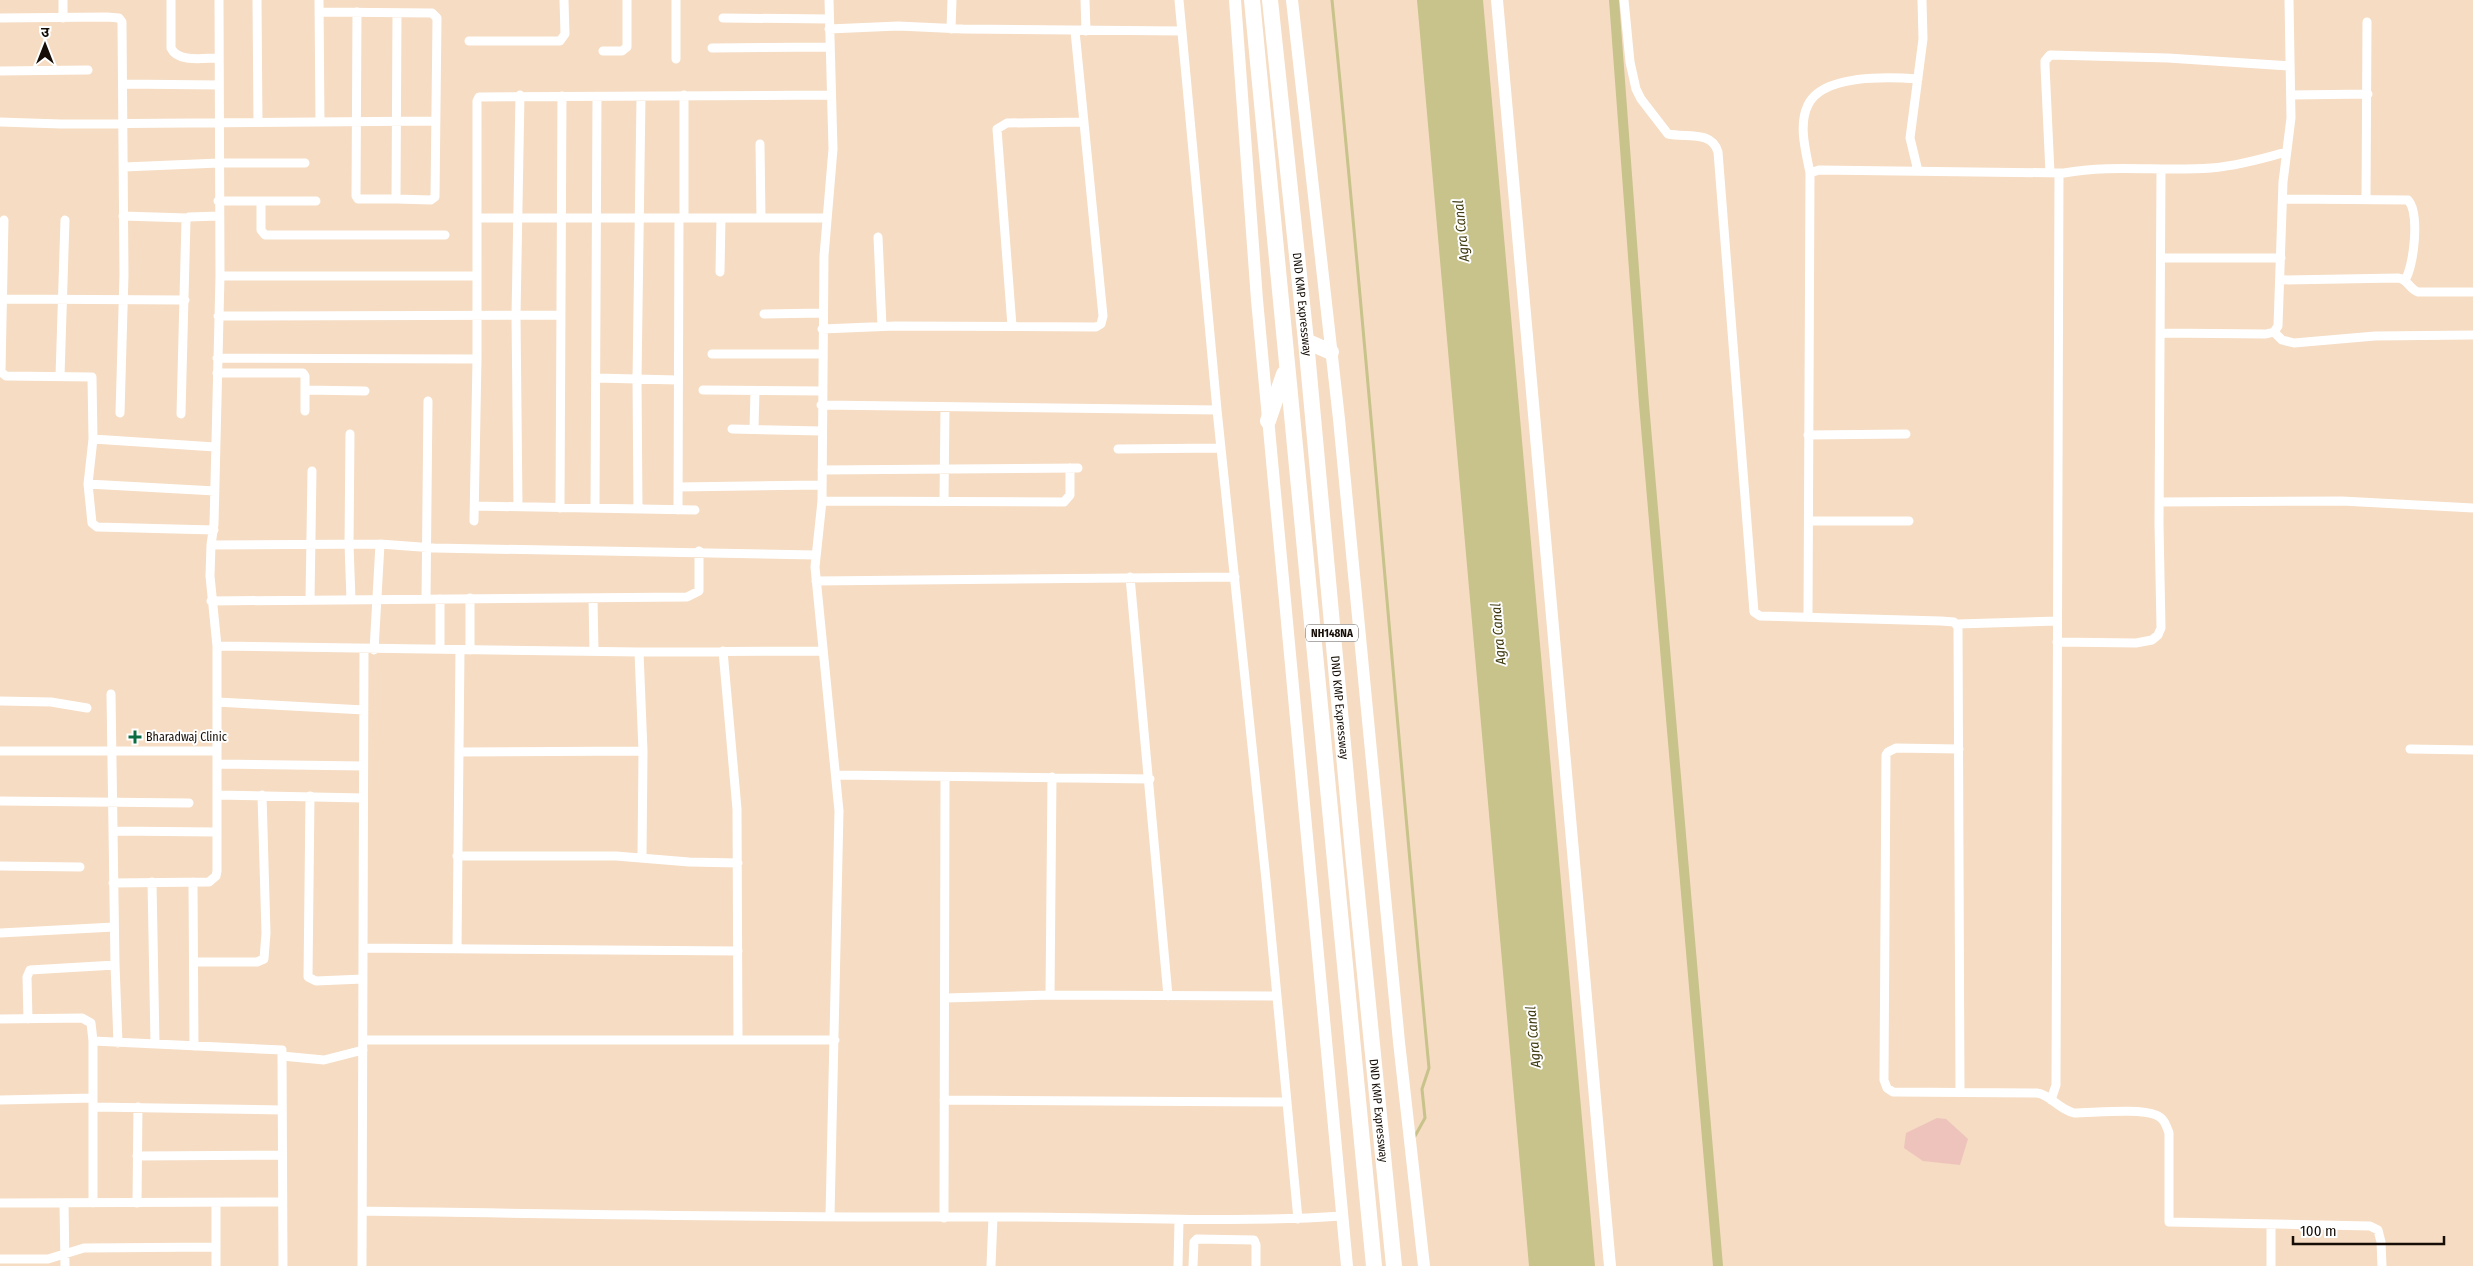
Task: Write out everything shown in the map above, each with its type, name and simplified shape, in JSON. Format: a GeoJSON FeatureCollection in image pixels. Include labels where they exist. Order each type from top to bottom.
{"type":"FeatureCollection","features":[{"type":"Feature","properties":{"kind":"highway","name":"DND KMP Expressway"},"geometry":{"type":"LineString","coordinates":[[1252,0],[1374,1266]]}},
{"type":"Feature","properties":{"kind":"highway","name":"DND KMP Expressway"},"geometry":{"type":"LineString","coordinates":[[1270,0],[1306,341],[1353,853],[1394,1266]]}},
{"type":"Feature","properties":{"kind":"highway"},"geometry":{"type":"LineString","coordinates":[[1306,341],[1331,352]]}},
{"type":"Feature","properties":{"kind":"highway"},"geometry":{"type":"LineString","coordinates":[[1268,421],[1286,368]]}},
{"type":"Feature","properties":{"kind":"street"},"geometry":{"type":"LineString","coordinates":[[63,18],[64,0]]}},
{"type":"Feature","properties":{"kind":"street"},"geometry":{"type":"LineString","coordinates":[[171,0],[171,48],[174,53],[182,58],[218,58]]}},
{"type":"Feature","properties":{"kind":"street"},"geometry":{"type":"LineString","coordinates":[[114,882],[209,882],[216,876],[217,646],[211,601],[210,545],[214,530],[220,276],[218,201],[219,0]]}},
{"type":"Feature","properties":{"kind":"street"},"geometry":{"type":"LineString","coordinates":[[257,0],[258,122]]}},
{"type":"Feature","properties":{"kind":"street"},"geometry":{"type":"LineString","coordinates":[[319,0],[320,122]]}},
{"type":"Feature","properties":{"kind":"street"},"geometry":{"type":"LineString","coordinates":[[469,41],[560,41],[565,34],[564,0]]}},
{"type":"Feature","properties":{"kind":"street"},"geometry":{"type":"LineString","coordinates":[[602,51],[622,51],[627,47],[627,0]]}},
{"type":"Feature","properties":{"kind":"street"},"geometry":{"type":"LineString","coordinates":[[676,0],[676,59]]}},
{"type":"Feature","properties":{"kind":"street"},"geometry":{"type":"LineString","coordinates":[[828,0],[833,149],[822,313],[822,501],[815,555],[822,651],[836,775],[839,839],[830,1216]]}},
{"type":"Feature","properties":{"kind":"street"},"geometry":{"type":"LineString","coordinates":[[952,0],[952,29]]}},
{"type":"Feature","properties":{"kind":"street"},"geometry":{"type":"LineString","coordinates":[[1085,0],[1086,31]]}},
{"type":"Feature","properties":{"kind":"street"},"geometry":{"type":"LineString","coordinates":[[1179,0],[1217,410],[1298,1219]]}},
{"type":"Feature","properties":{"kind":"street"},"geometry":{"type":"LineString","coordinates":[[1235,0],[1256,300],[1347,1266]]}},
{"type":"Feature","properties":{"kind":"street"},"geometry":{"type":"LineString","coordinates":[[1292,0],[1331,352],[1399,1042],[1424,1266]]}},
{"type":"Feature","properties":{"kind":"street"},"geometry":{"type":"LineString","coordinates":[[1497,0],[1610,1266]]}},
{"type":"Feature","properties":{"kind":"street"},"geometry":{"type":"LineString","coordinates":[[1624,0],[1630,62],[1641,99],[1668,134],[1703,137],[1713,142],[1718,152],[1752,609],[1760,616],[1941,621],[1956,624],[2056,621]]}},
{"type":"Feature","properties":{"kind":"street"},"geometry":{"type":"LineString","coordinates":[[1918,171],[1910,138],[1923,39],[1922,0]]}},
{"type":"Feature","properties":{"kind":"street"},"geometry":{"type":"LineString","coordinates":[[2274,332],[2277,330],[2279,322],[2283,199],[2286,152],[2290,132],[2289,0]]}},
{"type":"Feature","properties":{"kind":"street"},"geometry":{"type":"LineString","coordinates":[[319,12],[357,12],[432,13],[437,18],[435,197],[431,200],[356,198],[358,122],[357,12]]}},
{"type":"Feature","properties":{"kind":"street"},"geometry":{"type":"LineString","coordinates":[[396,199],[398,122],[397,13]]}},
{"type":"Feature","properties":{"kind":"street"},"geometry":{"type":"LineString","coordinates":[[0,18],[107,17],[121,20],[123,25],[124,300],[120,413]]}},
{"type":"Feature","properties":{"kind":"street"},"geometry":{"type":"LineString","coordinates":[[724,18],[829,19]]}},
{"type":"Feature","properties":{"kind":"street"},"geometry":{"type":"LineString","coordinates":[[2366,199],[2367,22]]}},
{"type":"Feature","properties":{"kind":"street"},"geometry":{"type":"LineString","coordinates":[[829,29],[898,26],[952,29],[1182,31]]}},
{"type":"Feature","properties":{"kind":"street"},"geometry":{"type":"LineString","coordinates":[[822,329],[882,326],[1096,327],[1103,321],[1074,31]]}},
{"type":"Feature","properties":{"kind":"street"},"geometry":{"type":"LineString","coordinates":[[712,48],[829,47]]}},
{"type":"Feature","properties":{"kind":"street"},"geometry":{"type":"LineString","coordinates":[[2051,1100],[2055,1093],[2056,1085],[2054,173],[2045,61],[2050,56],[2168,58],[2290,66]]}},
{"type":"Feature","properties":{"kind":"street"},"geometry":{"type":"LineString","coordinates":[[0,71],[88,70]]}},
{"type":"Feature","properties":{"kind":"street"},"geometry":{"type":"LineString","coordinates":[[1808,616],[1810,173],[1803,140],[1807,106],[1817,94],[1862,77],[1918,79]]}},
{"type":"Feature","properties":{"kind":"street"},"geometry":{"type":"LineString","coordinates":[[123,84],[218,85]]}},
{"type":"Feature","properties":{"kind":"street"},"geometry":{"type":"LineString","coordinates":[[2291,95],[2368,94]]}},
{"type":"Feature","properties":{"kind":"street"},"geometry":{"type":"LineString","coordinates":[[518,506],[516,316],[520,95]]}},
{"type":"Feature","properties":{"kind":"street"},"geometry":{"type":"LineString","coordinates":[[678,510],[677,380],[684,95]]}},
{"type":"Feature","properties":{"kind":"street"},"geometry":{"type":"LineString","coordinates":[[474,521],[477,359],[475,276],[477,101],[481,96],[830,95]]}},
{"type":"Feature","properties":{"kind":"street"},"geometry":{"type":"LineString","coordinates":[[560,508],[562,96]]}},
{"type":"Feature","properties":{"kind":"street"},"geometry":{"type":"LineString","coordinates":[[595,508],[598,218],[597,97]]}},
{"type":"Feature","properties":{"kind":"street"},"geometry":{"type":"LineString","coordinates":[[638,508],[636,380],[641,97]]}},
{"type":"Feature","properties":{"kind":"street"},"geometry":{"type":"LineString","coordinates":[[0,122],[436,121]]}},
{"type":"Feature","properties":{"kind":"street"},"geometry":{"type":"LineString","coordinates":[[1012,326],[997,129],[1007,123],[1084,122]]}},
{"type":"Feature","properties":{"kind":"street"},"geometry":{"type":"LineString","coordinates":[[760,144],[761,218]]}},
{"type":"Feature","properties":{"kind":"street"},"geometry":{"type":"LineString","coordinates":[[1810,173],[1819,170],[2054,173],[2091,169],[2161,169],[2227,166],[2286,152]]}},
{"type":"Feature","properties":{"kind":"street"},"geometry":{"type":"LineString","coordinates":[[124,168],[218,164],[305,164]]}},
{"type":"Feature","properties":{"kind":"street"},"geometry":{"type":"LineString","coordinates":[[2056,642],[2136,643],[2152,640],[2158,635],[2162,617],[2159,502],[2162,258],[2161,169]]}},
{"type":"Feature","properties":{"kind":"street"},"geometry":{"type":"LineString","coordinates":[[2283,199],[2404,199],[2413,206],[2414,250],[2410,270],[2405,280]]}},
{"type":"Feature","properties":{"kind":"street"},"geometry":{"type":"LineString","coordinates":[[218,201],[316,201]]}},
{"type":"Feature","properties":{"kind":"street"},"geometry":{"type":"LineString","coordinates":[[261,201],[261,230],[265,235],[446,235]]}},
{"type":"Feature","properties":{"kind":"street"},"geometry":{"type":"LineString","coordinates":[[123,216],[187,218],[219,216]]}},
{"type":"Feature","properties":{"kind":"street"},"geometry":{"type":"LineString","coordinates":[[181,414],[187,218]]}},
{"type":"Feature","properties":{"kind":"street"},"geometry":{"type":"LineString","coordinates":[[477,218],[827,218]]}},
{"type":"Feature","properties":{"kind":"street"},"geometry":{"type":"LineString","coordinates":[[720,272],[721,218]]}},
{"type":"Feature","properties":{"kind":"street"},"geometry":{"type":"LineString","coordinates":[[4,220],[1,376],[92,377],[93,439],[88,484],[94,526],[214,530]]}},
{"type":"Feature","properties":{"kind":"street"},"geometry":{"type":"LineString","coordinates":[[60,376],[65,220]]}},
{"type":"Feature","properties":{"kind":"street"},"geometry":{"type":"LineString","coordinates":[[878,237],[882,326]]}},
{"type":"Feature","properties":{"kind":"street"},"geometry":{"type":"LineString","coordinates":[[2162,258],[2281,258]]}},
{"type":"Feature","properties":{"kind":"street"},"geometry":{"type":"LineString","coordinates":[[220,276],[475,276]]}},
{"type":"Feature","properties":{"kind":"street"},"geometry":{"type":"LineString","coordinates":[[2280,280],[2398,278],[2405,280],[2412,289],[2418,292],[2473,292]]}},
{"type":"Feature","properties":{"kind":"street"},"geometry":{"type":"LineString","coordinates":[[2,299],[185,300]]}},
{"type":"Feature","properties":{"kind":"street"},"geometry":{"type":"LineString","coordinates":[[764,314],[822,313]]}},
{"type":"Feature","properties":{"kind":"street"},"geometry":{"type":"LineString","coordinates":[[218,316],[561,315]]}},
{"type":"Feature","properties":{"kind":"street"},"geometry":{"type":"LineString","coordinates":[[2161,333],[2274,332],[2282,340],[2294,343],[2375,336],[2473,335]]}},
{"type":"Feature","properties":{"kind":"street"},"geometry":{"type":"LineString","coordinates":[[712,354],[823,354]]}},
{"type":"Feature","properties":{"kind":"street"},"geometry":{"type":"LineString","coordinates":[[217,358],[477,359]]}},
{"type":"Feature","properties":{"kind":"street"},"geometry":{"type":"LineString","coordinates":[[217,373],[300,372],[305,376],[305,411]]}},
{"type":"Feature","properties":{"kind":"street"},"geometry":{"type":"LineString","coordinates":[[596,378],[677,380]]}},
{"type":"Feature","properties":{"kind":"street"},"geometry":{"type":"LineString","coordinates":[[305,390],[365,391]]}},
{"type":"Feature","properties":{"kind":"street"},"geometry":{"type":"LineString","coordinates":[[703,390],[822,392]]}},
{"type":"Feature","properties":{"kind":"street"},"geometry":{"type":"LineString","coordinates":[[754,429],[755,391]]}},
{"type":"Feature","properties":{"kind":"street"},"geometry":{"type":"LineString","coordinates":[[426,599],[428,401]]}},
{"type":"Feature","properties":{"kind":"street"},"geometry":{"type":"LineString","coordinates":[[822,405],[1217,410]]}},
{"type":"Feature","properties":{"kind":"street"},"geometry":{"type":"LineString","coordinates":[[944,501],[945,407]]}},
{"type":"Feature","properties":{"kind":"street"},"geometry":{"type":"LineString","coordinates":[[732,429],[822,431]]}},
{"type":"Feature","properties":{"kind":"street"},"geometry":{"type":"LineString","coordinates":[[350,434],[349,544],[351,600]]}},
{"type":"Feature","properties":{"kind":"street"},"geometry":{"type":"LineString","coordinates":[[1808,435],[1906,434]]}},
{"type":"Feature","properties":{"kind":"street"},"geometry":{"type":"LineString","coordinates":[[93,439],[215,447]]}},
{"type":"Feature","properties":{"kind":"street"},"geometry":{"type":"LineString","coordinates":[[1118,449],[1221,448]]}},
{"type":"Feature","properties":{"kind":"street"},"geometry":{"type":"LineString","coordinates":[[822,470],[1074,468],[1070,495],[1064,502],[822,501]]}},
{"type":"Feature","properties":{"kind":"street"},"geometry":{"type":"LineString","coordinates":[[310,600],[312,471]]}},
{"type":"Feature","properties":{"kind":"street"},"geometry":{"type":"LineString","coordinates":[[88,484],[215,491]]}},
{"type":"Feature","properties":{"kind":"street"},"geometry":{"type":"LineString","coordinates":[[678,487],[822,485]]}},
{"type":"Feature","properties":{"kind":"street"},"geometry":{"type":"LineString","coordinates":[[2159,502],[2350,501],[2473,508]]}},
{"type":"Feature","properties":{"kind":"street"},"geometry":{"type":"LineString","coordinates":[[475,506],[695,510]]}},
{"type":"Feature","properties":{"kind":"street"},"geometry":{"type":"LineString","coordinates":[[1809,521],[1909,521]]}},
{"type":"Feature","properties":{"kind":"street"},"geometry":{"type":"LineString","coordinates":[[374,650],[380,544]]}},
{"type":"Feature","properties":{"kind":"street"},"geometry":{"type":"LineString","coordinates":[[210,545],[380,544],[434,548],[699,551],[815,555]]}},
{"type":"Feature","properties":{"kind":"street"},"geometry":{"type":"LineString","coordinates":[[211,601],[692,596],[699,591],[700,585],[699,551]]}},
{"type":"Feature","properties":{"kind":"street"},"geometry":{"type":"LineString","coordinates":[[1130,577],[1150,779],[1168,996]]}},
{"type":"Feature","properties":{"kind":"street"},"geometry":{"type":"LineString","coordinates":[[816,581],[1235,577]]}},
{"type":"Feature","properties":{"kind":"street"},"geometry":{"type":"LineString","coordinates":[[440,598],[440,649]]}},
{"type":"Feature","properties":{"kind":"street"},"geometry":{"type":"LineString","coordinates":[[470,598],[470,650]]}},
{"type":"Feature","properties":{"kind":"street"},"geometry":{"type":"LineString","coordinates":[[593,598],[594,651]]}},
{"type":"Feature","properties":{"kind":"street"},"geometry":{"type":"LineString","coordinates":[[1956,624],[1960,635],[1960,1092]]}},
{"type":"Feature","properties":{"kind":"street"},"geometry":{"type":"LineString","coordinates":[[217,646],[374,650],[822,651]]}},
{"type":"Feature","properties":{"kind":"street"},"geometry":{"type":"LineString","coordinates":[[362,1266],[364,948],[362,798],[364,649]]}},
{"type":"Feature","properties":{"kind":"street"},"geometry":{"type":"LineString","coordinates":[[458,948],[457,856],[460,650]]}},
{"type":"Feature","properties":{"kind":"street"},"geometry":{"type":"LineString","coordinates":[[724,651],[736,784],[738,1039]]}},
{"type":"Feature","properties":{"kind":"street"},"geometry":{"type":"LineString","coordinates":[[639,652],[643,751],[642,858]]}},
{"type":"Feature","properties":{"kind":"street"},"geometry":{"type":"LineString","coordinates":[[111,694],[114,965],[118,1043]]}},
{"type":"Feature","properties":{"kind":"street"},"geometry":{"type":"LineString","coordinates":[[0,701],[51,702],[87,708]]}},
{"type":"Feature","properties":{"kind":"street"},"geometry":{"type":"LineString","coordinates":[[217,702],[364,710]]}},
{"type":"Feature","properties":{"kind":"street"},"geometry":{"type":"LineString","coordinates":[[1959,749],[1896,748],[1886,755],[1884,1080],[1886,1088],[1893,1092],[2037,1093],[2051,1100],[2060,1108],[2074,1113],[2141,1112],[2156,1115],[2162,1119],[2169,1133],[2169,1222],[2366,1225],[2374,1227],[2380,1235],[2382,1266]]}},
{"type":"Feature","properties":{"kind":"street"},"geometry":{"type":"LineString","coordinates":[[2410,749],[2473,750]]}},
{"type":"Feature","properties":{"kind":"street"},"geometry":{"type":"LineString","coordinates":[[0,751],[217,752]]}},
{"type":"Feature","properties":{"kind":"street"},"geometry":{"type":"LineString","coordinates":[[458,752],[643,751]]}},
{"type":"Feature","properties":{"kind":"street"},"geometry":{"type":"LineString","coordinates":[[217,764],[363,766]]}},
{"type":"Feature","properties":{"kind":"street"},"geometry":{"type":"LineString","coordinates":[[836,775],[945,778],[1052,777],[1150,779]]}},
{"type":"Feature","properties":{"kind":"street"},"geometry":{"type":"LineString","coordinates":[[1050,995],[1052,777]]}},
{"type":"Feature","properties":{"kind":"street"},"geometry":{"type":"LineString","coordinates":[[944,1218],[945,778]]}},
{"type":"Feature","properties":{"kind":"street"},"geometry":{"type":"LineString","coordinates":[[217,795],[362,798]]}},
{"type":"Feature","properties":{"kind":"street"},"geometry":{"type":"LineString","coordinates":[[195,962],[257,962],[264,959],[266,921],[262,795]]}},
{"type":"Feature","properties":{"kind":"street"},"geometry":{"type":"LineString","coordinates":[[310,796],[308,977],[316,981],[364,980]]}},
{"type":"Feature","properties":{"kind":"street"},"geometry":{"type":"LineString","coordinates":[[0,801],[189,803]]}},
{"type":"Feature","properties":{"kind":"street"},"geometry":{"type":"LineString","coordinates":[[113,831],[216,832]]}},
{"type":"Feature","properties":{"kind":"street"},"geometry":{"type":"LineString","coordinates":[[457,856],[642,858],[689,862],[738,863]]}},
{"type":"Feature","properties":{"kind":"street"},"geometry":{"type":"LineString","coordinates":[[0,866],[80,867]]}},
{"type":"Feature","properties":{"kind":"street"},"geometry":{"type":"LineString","coordinates":[[152,882],[155,1044]]}},
{"type":"Feature","properties":{"kind":"street"},"geometry":{"type":"LineString","coordinates":[[193,882],[195,962],[194,1046]]}},
{"type":"Feature","properties":{"kind":"street"},"geometry":{"type":"LineString","coordinates":[[0,934],[114,927]]}},
{"type":"Feature","properties":{"kind":"street"},"geometry":{"type":"LineString","coordinates":[[364,948],[738,951]]}},
{"type":"Feature","properties":{"kind":"street"},"geometry":{"type":"LineString","coordinates":[[28,1019],[27,977],[30,970],[114,965]]}},
{"type":"Feature","properties":{"kind":"street"},"geometry":{"type":"LineString","coordinates":[[946,998],[1050,995],[1277,996]]}},
{"type":"Feature","properties":{"kind":"street"},"geometry":{"type":"LineString","coordinates":[[0,1019],[87,1020],[93,1028],[93,1203]]}},
{"type":"Feature","properties":{"kind":"street"},"geometry":{"type":"LineString","coordinates":[[364,1040],[834,1040]]}},
{"type":"Feature","properties":{"kind":"street"},"geometry":{"type":"LineString","coordinates":[[93,1041],[282,1050],[283,1266]]}},
{"type":"Feature","properties":{"kind":"street"},"geometry":{"type":"LineString","coordinates":[[282,1056],[324,1060],[363,1050]]}},
{"type":"Feature","properties":{"kind":"street"},"geometry":{"type":"LineString","coordinates":[[0,1100],[93,1102],[138,1107],[282,1110]]}},
{"type":"Feature","properties":{"kind":"street"},"geometry":{"type":"LineString","coordinates":[[944,1100],[1286,1102]]}},
{"type":"Feature","properties":{"kind":"street"},"geometry":{"type":"LineString","coordinates":[[137,1203],[138,1107]]}},
{"type":"Feature","properties":{"kind":"street"},"geometry":{"type":"LineString","coordinates":[[137,1156],[281,1155]]}},
{"type":"Feature","properties":{"kind":"street"},"geometry":{"type":"LineString","coordinates":[[0,1203],[282,1202]]}},
{"type":"Feature","properties":{"kind":"street"},"geometry":{"type":"LineString","coordinates":[[64,1203],[66,1266]]}},
{"type":"Feature","properties":{"kind":"street"},"geometry":{"type":"LineString","coordinates":[[216,1203],[216,1266]]}},
{"type":"Feature","properties":{"kind":"street"},"geometry":{"type":"LineString","coordinates":[[362,1211],[993,1217],[1179,1221],[1298,1219],[1342,1216]]}},
{"type":"Feature","properties":{"kind":"street"},"geometry":{"type":"LineString","coordinates":[[991,1266],[993,1217]]}},
{"type":"Feature","properties":{"kind":"street"},"geometry":{"type":"LineString","coordinates":[[1178,1266],[1179,1221]]}},
{"type":"Feature","properties":{"kind":"street"},"geometry":{"type":"LineString","coordinates":[[2271,1266],[2272,1224]]}},
{"type":"Feature","properties":{"kind":"street"},"geometry":{"type":"LineString","coordinates":[[1193,1266],[1194,1242],[1197,1239],[1254,1240],[1256,1245],[1256,1266]]}},
{"type":"Feature","properties":{"kind":"street"},"geometry":{"type":"LineString","coordinates":[[0,1259],[48,1259],[84,1248],[216,1246]]}},
{"type":"Feature","properties":{"kind":"shaded area"},"geometry":{"type":"Polygon","coordinates":[[[1937,1118],[1946,1119],[1968,1139],[1960,1165],[1923,1161],[1904,1148],[1906,1133],[1937,1118]]]}},
{"type":"Feature","properties":{"kind":"water","name":"Agra Canal"},"geometry":{"type":"Polygon","coordinates":[[[1417,0],[1483,0],[1595,1266],[1529,1266],[1417,0]]]}},
{"type":"Feature","properties":{"kind":"waterway"},"geometry":{"type":"LineString","coordinates":[[1332,0],[1358,267],[1429,1068],[1422,1089],[1425,1118],[1415,1136]]}},
{"type":"Feature","properties":{"kind":"waterway"},"geometry":{"type":"LineString","coordinates":[[1614,0],[1644,404],[1718,1266]]}},
{"type":"Feature","properties":{"kind":"place","name":"Bharadwaj Clinic"},"geometry":{"type":"Point","coordinates":[135,737]}}]}
